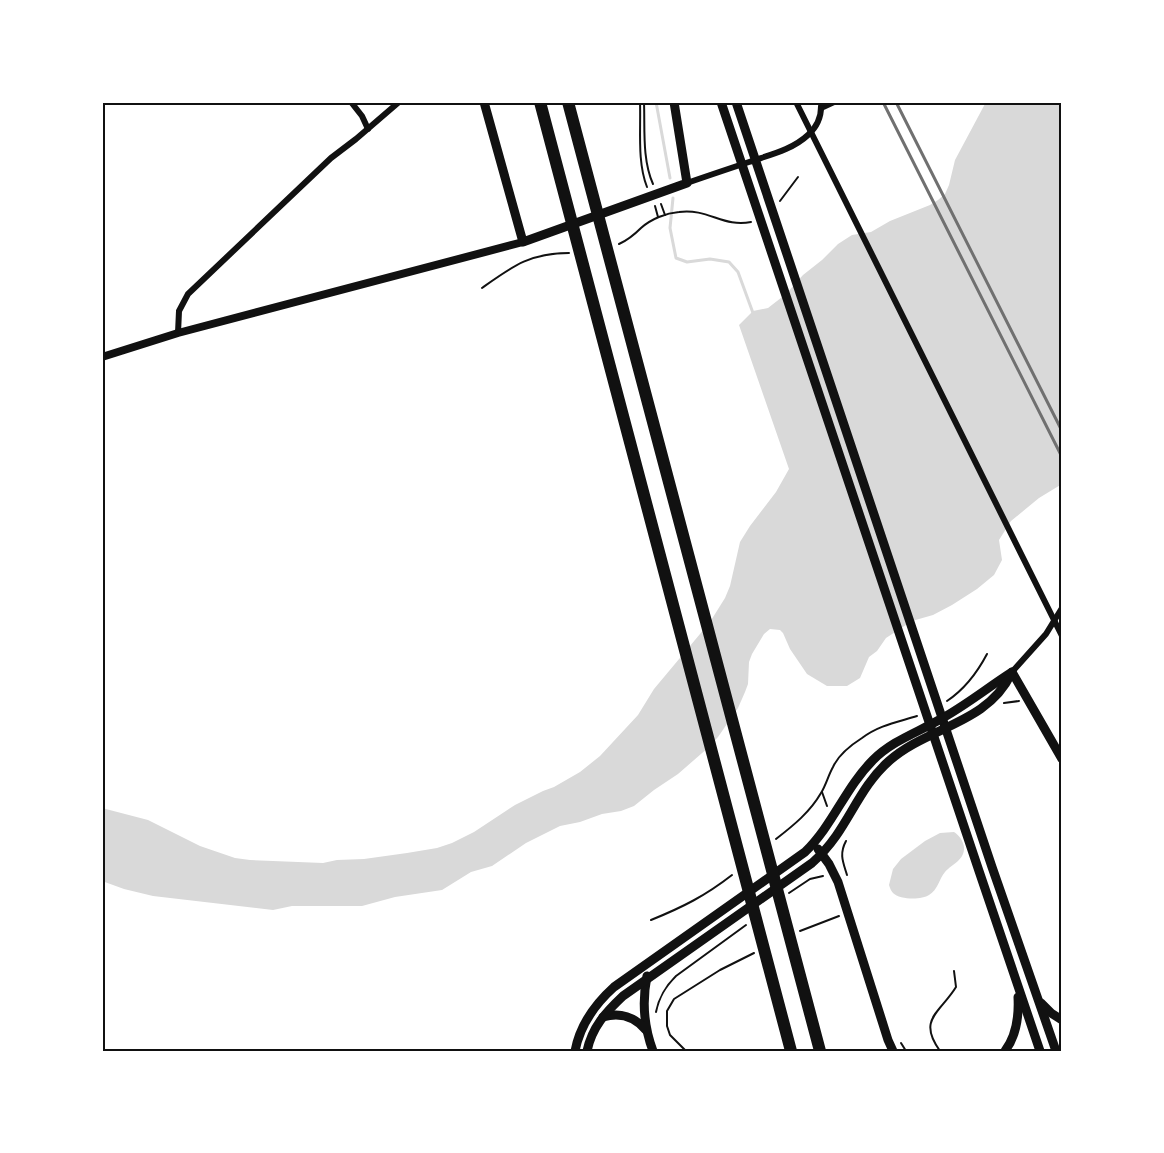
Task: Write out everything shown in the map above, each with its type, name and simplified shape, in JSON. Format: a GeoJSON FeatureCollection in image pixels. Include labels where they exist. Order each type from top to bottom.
{"type":"FeatureCollection","features":[{"type":"Feature","properties":{"kind":"highway"},"geometry":{"type":"LineString","coordinates":[[540,102],[791,1051]]}},
{"type":"Feature","properties":{"kind":"highway"},"geometry":{"type":"LineString","coordinates":[[568,102],[820,1051]]}},
{"type":"Feature","properties":{"kind":"main road"},"geometry":{"type":"LineString","coordinates":[[484,102],[523,242],[687,183],[674,102]]}},
{"type":"Feature","properties":{"kind":"main road"},"geometry":{"type":"LineString","coordinates":[[737,104],[992,867],[1056,1051]]}},
{"type":"Feature","properties":{"kind":"main road"},"geometry":{"type":"LineString","coordinates":[[722,106],[1040,1051]]}},
{"type":"Feature","properties":{"kind":"main road"},"geometry":{"type":"LineString","coordinates":[[1012,672],[1062,759]]}},
{"type":"Feature","properties":{"kind":"main road"},"geometry":{"type":"LineString","coordinates":[[575,1051],[584,1023],[595,1006],[614,987],[795,860],[823,832],[857,778],[884,750],[960,708],[1012,672]]}},
{"type":"Feature","properties":{"kind":"main road"},"geometry":{"type":"LineString","coordinates":[[587,1051],[593,1031],[623,996],[822,854],[836,836],[870,781],[885,765],[916,742],[978,711],[1001,691],[1012,672]]}},
{"type":"Feature","properties":{"kind":"main road"},"geometry":{"type":"LineString","coordinates":[[813,844],[834,872],[893,1051]]}},
{"type":"Feature","properties":{"kind":"main road"},"geometry":{"type":"LineString","coordinates":[[651,962],[644,1006],[646,1030],[653,1051]]}},
{"type":"Feature","properties":{"kind":"main road"},"geometry":{"type":"LineString","coordinates":[[1005,1051],[1013,1038],[1016,1027],[1018,1005],[1016,982]]}},
{"type":"Feature","properties":{"kind":"main road"},"geometry":{"type":"LineString","coordinates":[[1037,998],[1051,1013],[1062,1020]]}},
{"type":"Feature","properties":{"kind":"main road"},"geometry":{"type":"LineString","coordinates":[[602,1018],[613,1015],[625,1016],[637,1021],[646,1030]]}},
{"type":"Feature","properties":{"kind":"street"},"geometry":{"type":"LineString","coordinates":[[351,102],[362,116],[368,129]]}},
{"type":"Feature","properties":{"kind":"street"},"geometry":{"type":"LineString","coordinates":[[178,333],[179,311],[188,294],[331,158],[399,102]]}},
{"type":"Feature","properties":{"kind":"street"},"geometry":{"type":"LineString","coordinates":[[796,102],[1062,636]]}},
{"type":"Feature","properties":{"kind":"street"},"geometry":{"type":"LineString","coordinates":[[687,183],[792,146],[813,129],[820,116],[821,105],[834,102]]}},
{"type":"Feature","properties":{"kind":"street"},"geometry":{"type":"LineString","coordinates":[[102,357],[178,333],[523,242]]}},
{"type":"Feature","properties":{"kind":"street"},"geometry":{"type":"LineString","coordinates":[[1012,672],[1046,634],[1062,608]]}},
{"type":"Feature","properties":{"kind":"path"},"geometry":{"type":"LineString","coordinates":[[642,102],[642,170],[647,187],[654,194],[666,215],[690,211],[732,223],[747,223],[755,220]]}},
{"type":"Feature","properties":{"kind":"path"},"geometry":{"type":"LineString","coordinates":[[642,102],[647,166],[658,217]]}},
{"type":"Feature","properties":{"kind":"path"},"geometry":{"type":"LineString","coordinates":[[778,204],[798,177]]}},
{"type":"Feature","properties":{"kind":"path"},"geometry":{"type":"LineString","coordinates":[[946,702],[970,681],[987,654]]}},
{"type":"Feature","properties":{"kind":"path"},"geometry":{"type":"LineString","coordinates":[[774,841],[795,825],[814,804],[833,766],[851,746],[881,727],[922,714]]}},
{"type":"Feature","properties":{"kind":"path"},"geometry":{"type":"LineString","coordinates":[[651,920],[713,890],[739,868]]}},
{"type":"Feature","properties":{"kind":"path"},"geometry":{"type":"LineString","coordinates":[[792,935],[812,925],[848,913]]}},
{"type":"Feature","properties":{"kind":"path"},"geometry":{"type":"LineString","coordinates":[[686,1051],[670,1035],[667,1026],[667,1011],[674,999],[720,969],[761,950]]}},
{"type":"Feature","properties":{"kind":"path"},"geometry":{"type":"LineString","coordinates":[[940,1051],[932,1040],[929,1025],[956,987],[954,971]]}},
{"type":"Feature","properties":{"kind":"shaded area"},"geometry":{"type":"Polygon","coordinates":[[[986,102],[1062,102],[1062,484],[1039,498],[1011,521],[999,540],[1002,560],[994,575],[952,605],[933,615],[912,621],[886,638],[877,651],[869,657],[860,678],[847,686],[827,686],[807,674],[790,649],[783,633],[780,630],[770,629],[764,634],[752,654],[749,662],[748,684],[738,708],[709,747],[678,774],[634,806],[560,826],[526,843],[492,866],[471,872],[442,890],[395,897],[362,906],[292,906],[273,910],[153,896],[102,881],[102,808],[148,820],[200,846],[235,858],[323,863],[364,859],[437,848],[452,843],[474,832],[515,805],[580,772],[600,756],[638,715],[654,689],[710,622],[730,586],[740,542],[776,492],[789,469],[739,325],[753,311],[768,308],[786,294],[803,275],[838,244],[852,235],[871,232],[890,221],[930,205],[945,194],[955,160],[986,102]]]}},
{"type":"Feature","properties":{"kind":"shaded area"},"geometry":{"type":"Polygon","coordinates":[[[954,832],[960,837],[964,851],[945,872],[932,893],[926,897],[911,898],[893,893],[889,885],[893,869],[901,859],[940,833],[954,832]]]}},
{"type":"Feature","properties":{"kind":"waterway"},"geometry":{"type":"LineString","coordinates":[[656,102],[670,178]]}},
{"type":"Feature","properties":{"kind":"waterway"},"geometry":{"type":"LineString","coordinates":[[673,198],[670,228],[676,258],[687,262],[710,259],[729,262],[738,272],[753,313]]}},
{"type":"Feature","properties":{"kind":"railway"},"geometry":{"type":"LineString","coordinates":[[883,102],[1062,457]]}},
{"type":"Feature","properties":{"kind":"railway"},"geometry":{"type":"LineString","coordinates":[[896,102],[1062,431]]}}]}
